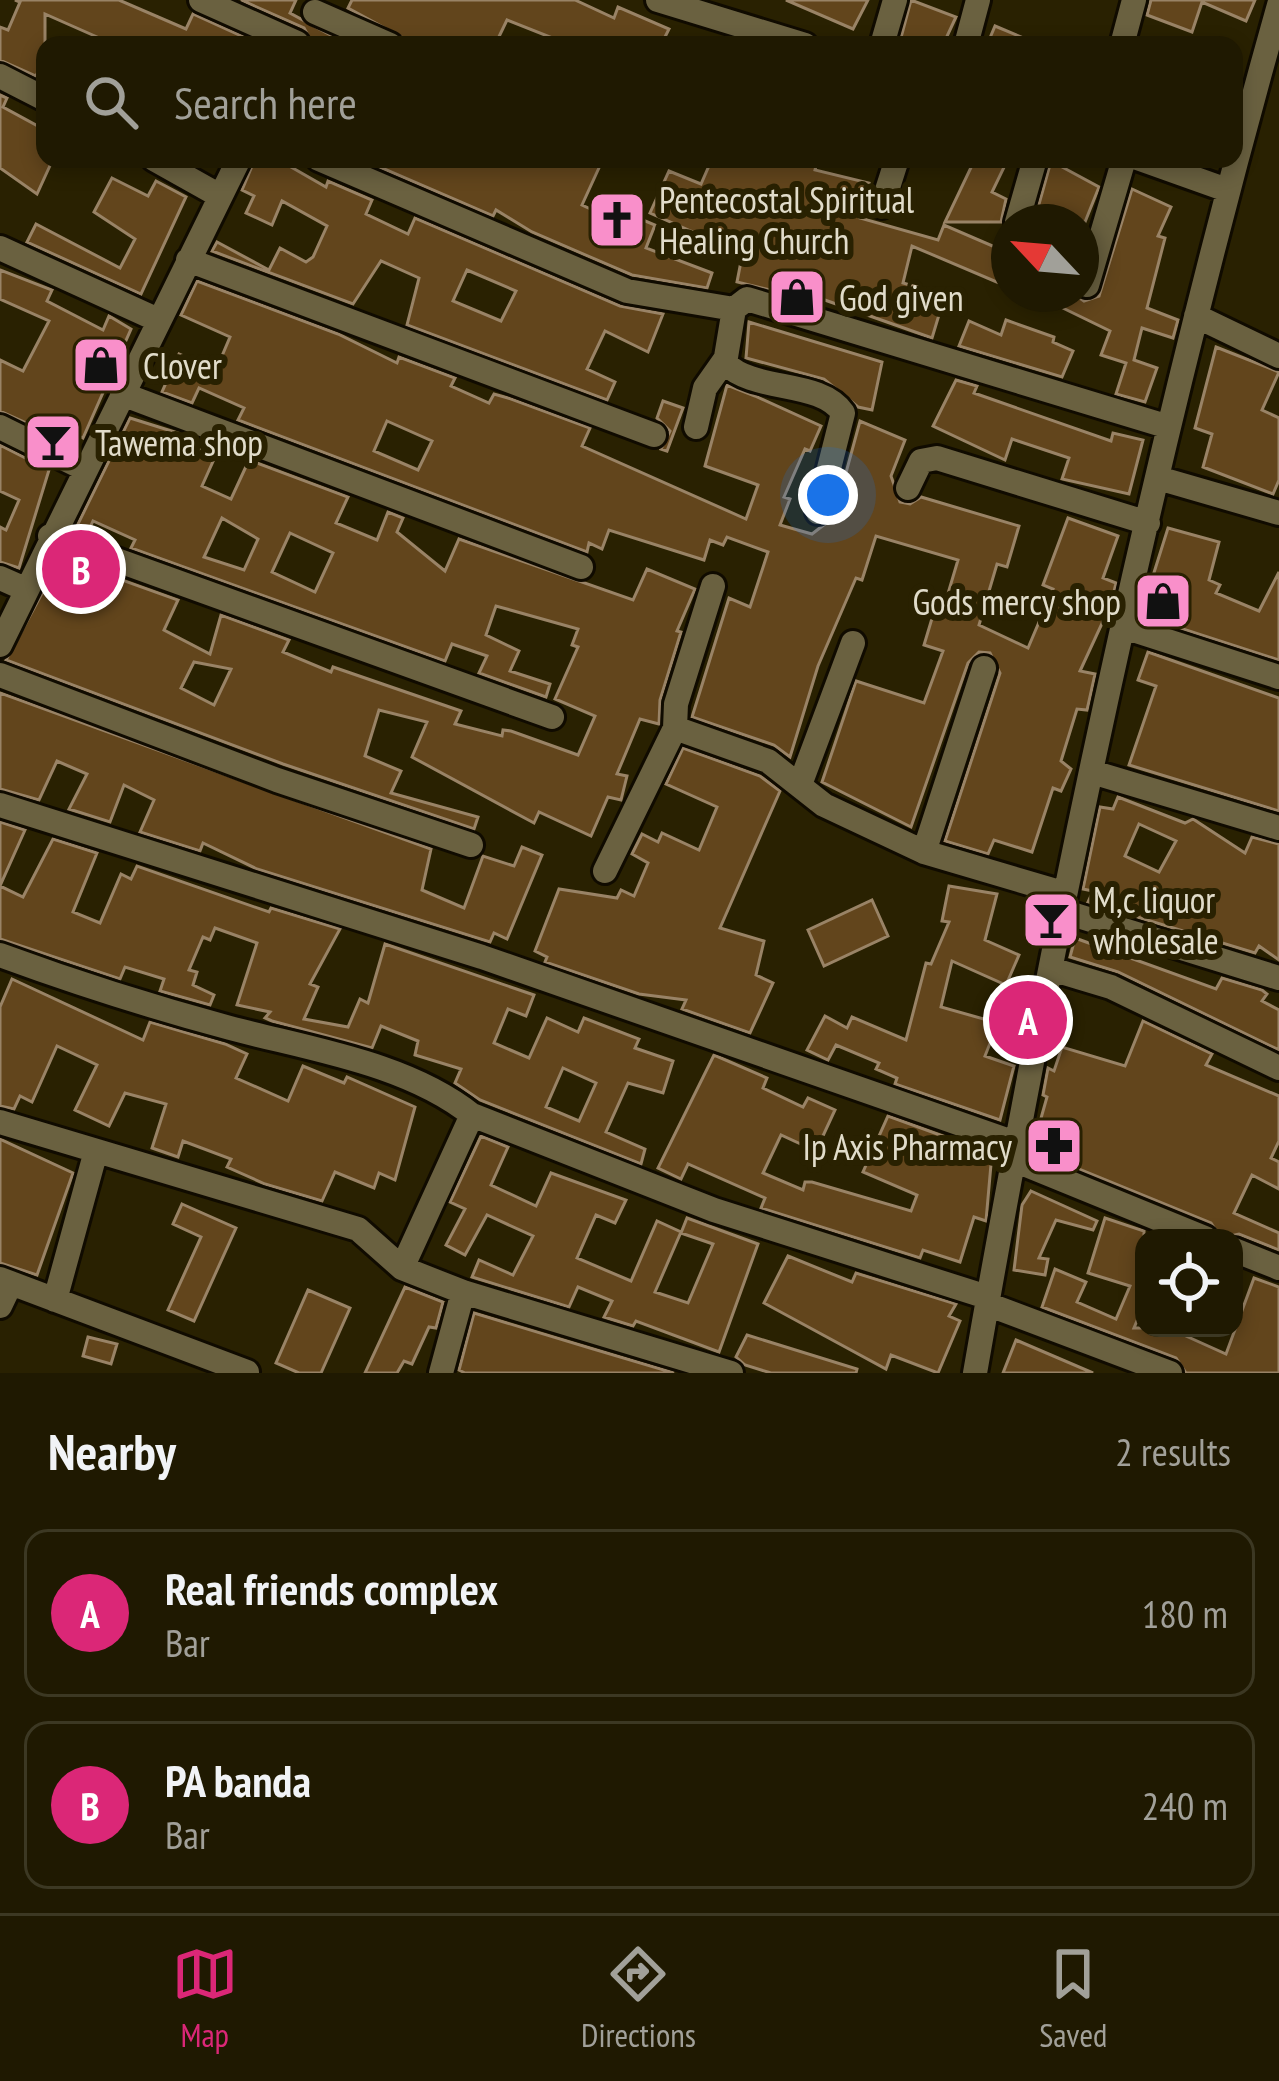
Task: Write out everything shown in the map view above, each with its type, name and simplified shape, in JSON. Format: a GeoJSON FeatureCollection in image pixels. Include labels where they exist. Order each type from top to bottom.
{"type":"FeatureCollection","features":[{"type":"Feature","properties":{"kind":"street"},"geometry":{"type":"LineString","coordinates":[[201,0],[279,36]]}},
{"type":"Feature","properties":{"kind":"street"},"geometry":{"type":"LineString","coordinates":[[658,0],[775,36]]}},
{"type":"Feature","properties":{"kind":"street"},"geometry":{"type":"LineString","coordinates":[[885,36],[895,0]]}},
{"type":"Feature","properties":{"kind":"street"},"geometry":{"type":"LineString","coordinates":[[968,36],[978,0]]}},
{"type":"Feature","properties":{"kind":"street"},"geometry":{"type":"LineString","coordinates":[[1124,36],[1134,0]]}},
{"type":"Feature","properties":{"kind":"street"},"geometry":{"type":"LineString","coordinates":[[1243,133],[1279,5]]}},
{"type":"Feature","properties":{"kind":"street"},"geometry":{"type":"LineString","coordinates":[[301,36],[318,6],[373,36]]}},
{"type":"Feature","properties":{"kind":"street"},"geometry":{"type":"LineString","coordinates":[[0,76],[36,94]]}},
{"type":"Feature","properties":{"kind":"street"},"geometry":{"type":"LineString","coordinates":[[170,168],[220,196]]}},
{"type":"Feature","properties":{"kind":"street"},"geometry":{"type":"LineString","coordinates":[[0,645],[234,168]]}},
{"type":"Feature","properties":{"kind":"street"},"geometry":{"type":"LineString","coordinates":[[340,168],[626,291],[734,309]]}},
{"type":"Feature","properties":{"kind":"street"},"geometry":{"type":"LineString","coordinates":[[882,206],[894,168]]}},
{"type":"Feature","properties":{"kind":"street"},"geometry":{"type":"LineString","coordinates":[[1023,204],[1033,168]]}},
{"type":"Feature","properties":{"kind":"street"},"geometry":{"type":"LineString","coordinates":[[1099,244],[1121,168]]}},
{"type":"Feature","properties":{"kind":"street"},"geometry":{"type":"LineString","coordinates":[[1165,168],[1227,190]]}},
{"type":"Feature","properties":{"kind":"street"},"geometry":{"type":"LineString","coordinates":[[975,1373],[1062,902],[1233,168]]}},
{"type":"Feature","properties":{"kind":"street"},"geometry":{"type":"LineString","coordinates":[[0,248],[158,320]]}},
{"type":"Feature","properties":{"kind":"street"},"geometry":{"type":"LineString","coordinates":[[188,260],[654,435]]}},
{"type":"Feature","properties":{"kind":"street"},"geometry":{"type":"LineString","coordinates":[[695,427],[705,388],[724,361],[734,309],[747,299],[765,300],[1169,428]]}},
{"type":"Feature","properties":{"kind":"street"},"geometry":{"type":"LineString","coordinates":[[1196,316],[1279,356]]}},
{"type":"Feature","properties":{"kind":"street"},"geometry":{"type":"LineString","coordinates":[[724,361],[739,374],[840,406],[844,423],[818,512]]}},
{"type":"Feature","properties":{"kind":"street"},"geometry":{"type":"LineString","coordinates":[[122,394],[581,567]]}},
{"type":"Feature","properties":{"kind":"street"},"geometry":{"type":"LineString","coordinates":[[0,427],[86,469]]}},
{"type":"Feature","properties":{"kind":"street"},"geometry":{"type":"LineString","coordinates":[[908,488],[921,461],[938,458],[1148,524]]}},
{"type":"Feature","properties":{"kind":"street"},"geometry":{"type":"LineString","coordinates":[[1158,478],[1279,513]]}},
{"type":"Feature","properties":{"kind":"street"},"geometry":{"type":"LineString","coordinates":[[50,536],[552,717]]}},
{"type":"Feature","properties":{"kind":"street"},"geometry":{"type":"LineString","coordinates":[[0,578],[26,589]]}},
{"type":"Feature","properties":{"kind":"street"},"geometry":{"type":"LineString","coordinates":[[605,871],[674,728],[676,704],[712,586]]}},
{"type":"Feature","properties":{"kind":"street"},"geometry":{"type":"LineString","coordinates":[[1124,627],[1279,677]]}},
{"type":"Feature","properties":{"kind":"street"},"geometry":{"type":"LineString","coordinates":[[801,782],[853,643]]}},
{"type":"Feature","properties":{"kind":"street"},"geometry":{"type":"LineString","coordinates":[[924,852],[984,668]]}},
{"type":"Feature","properties":{"kind":"street"},"geometry":{"type":"LineString","coordinates":[[0,675],[255,772],[471,845]]}},
{"type":"Feature","properties":{"kind":"street"},"geometry":{"type":"LineString","coordinates":[[674,728],[767,761],[801,782],[824,805],[924,852],[1279,978]]}},
{"type":"Feature","properties":{"kind":"street"},"geometry":{"type":"LineString","coordinates":[[1092,772],[1279,828]]}},
{"type":"Feature","properties":{"kind":"street"},"geometry":{"type":"LineString","coordinates":[[0,805],[482,957],[1014,1152],[1185,1229]]}},
{"type":"Feature","properties":{"kind":"street"},"geometry":{"type":"LineString","coordinates":[[0,955],[116,996],[385,1071],[451,1098],[472,1115],[714,1210],[987,1301],[1170,1373]]}},
{"type":"Feature","properties":{"kind":"street"},"geometry":{"type":"LineString","coordinates":[[1051,969],[1111,987],[1279,1068]]}},
{"type":"Feature","properties":{"kind":"street"},"geometry":{"type":"LineString","coordinates":[[402,1268],[472,1115]]}},
{"type":"Feature","properties":{"kind":"street"},"geometry":{"type":"LineString","coordinates":[[0,1122],[358,1229],[402,1268],[464,1292],[731,1373]]}},
{"type":"Feature","properties":{"kind":"street"},"geometry":{"type":"LineString","coordinates":[[55,1300],[96,1151]]}},
{"type":"Feature","properties":{"kind":"street"},"geometry":{"type":"LineString","coordinates":[[1243,1254],[1279,1268]]}},
{"type":"Feature","properties":{"kind":"street"},"geometry":{"type":"LineString","coordinates":[[4,1289],[55,1300],[248,1372]]}},
{"type":"Feature","properties":{"kind":"street"},"geometry":{"type":"LineString","coordinates":[[441,1373],[464,1292]]}},
{"type":"Feature","properties":{"kind":"building"},"geometry":{"type":"Polygon","coordinates":[[[15,0],[119,0],[186,29],[193,14],[241,36],[95,36],[45,14],[45,36],[36,36],[36,76],[0,60],[0,27],[8,30],[20,2],[15,0]]]}},
{"type":"Feature","properties":{"kind":"building"},"geometry":{"type":"Polygon","coordinates":[[[241,0],[296,0],[290,13],[332,36],[308,36],[304,28],[241,0]]]}},
{"type":"Feature","properties":{"kind":"building"},"geometry":{"type":"Polygon","coordinates":[[[352,0],[575,0],[614,18],[618,7],[669,29],[666,36],[547,36],[507,20],[499,36],[399,36],[348,8],[352,0]]]}},
{"type":"Feature","properties":{"kind":"building"},"geometry":{"type":"Polygon","coordinates":[[[786,0],[868,0],[853,29],[786,0]]]}},
{"type":"Feature","properties":{"kind":"building"},"geometry":{"type":"Polygon","coordinates":[[[911,0],[956,17],[947,36],[901,36],[911,0]]]}},
{"type":"Feature","properties":{"kind":"building"},"geometry":{"type":"Polygon","coordinates":[[[1151,0],[1255,0],[1246,21],[1202,2],[1192,32],[1147,15],[1151,0]]]}},
{"type":"Feature","properties":{"kind":"building"},"geometry":{"type":"Polygon","coordinates":[[[995,26],[1019,36],[991,36],[995,26]]]}},
{"type":"Feature","properties":{"kind":"building"},"geometry":{"type":"Polygon","coordinates":[[[0,95],[7,98],[3,107],[36,125],[36,168],[49,168],[37,194],[0,168],[0,95]]]}},
{"type":"Feature","properties":{"kind":"building"},"geometry":{"type":"Polygon","coordinates":[[[251,168],[293,168],[326,187],[328,181],[372,200],[366,214],[408,234],[415,218],[620,306],[663,314],[648,352],[605,331],[587,369],[615,382],[607,400],[407,325],[419,278],[381,261],[353,304],[212,251],[217,242],[269,270],[280,248],[306,262],[313,257],[327,226],[282,201],[272,225],[246,213],[254,196],[242,190],[251,168]],[[467,270],[453,301],[501,321],[516,291],[467,270]]]}},
{"type":"Feature","properties":{"kind":"building"},"geometry":{"type":"Polygon","coordinates":[[[382,168],[599,168],[582,205],[619,222],[624,212],[655,225],[646,248],[712,273],[707,288],[632,275],[532,232],[496,210],[493,216],[382,168]]]}},
{"type":"Feature","properties":{"kind":"building"},"geometry":{"type":"Polygon","coordinates":[[[708,168],[816,168],[869,183],[860,218],[938,240],[944,225],[991,245],[991,280],[912,246],[903,283],[945,295],[932,338],[805,293],[803,298],[737,282],[744,246],[711,233],[709,239],[650,213],[669,171],[701,184],[708,168]]]}},
{"type":"Feature","properties":{"kind":"building"},"geometry":{"type":"Polygon","coordinates":[[[971,168],[1004,168],[992,192],[1006,199],[1005,204],[991,204],[991,222],[945,222],[971,168]]]}},
{"type":"Feature","properties":{"kind":"building"},"geometry":{"type":"Polygon","coordinates":[[[1049,168],[1064,168],[1099,187],[1092,204],[1039,204],[1049,168]]]}},
{"type":"Feature","properties":{"kind":"building"},"geometry":{"type":"Polygon","coordinates":[[[112,178],[148,196],[156,181],[186,197],[141,294],[27,242],[36,224],[120,268],[135,239],[94,212],[112,178]]]}},
{"type":"Feature","properties":{"kind":"building"},"geometry":{"type":"Polygon","coordinates":[[[1132,189],[1171,207],[1158,236],[1165,238],[1147,308],[1178,320],[1173,338],[1142,328],[1134,360],[1157,368],[1145,402],[1116,394],[1126,363],[1101,355],[1110,331],[1071,312],[1099,312],[1099,296],[1132,189]]]}},
{"type":"Feature","properties":{"kind":"building"},"geometry":{"type":"Polygon","coordinates":[[[0,270],[52,290],[47,301],[103,330],[109,316],[131,329],[83,438],[70,432],[64,440],[0,411],[0,360],[23,371],[49,321],[0,299],[0,270]]]}},
{"type":"Feature","properties":{"kind":"building"},"geometry":{"type":"Polygon","coordinates":[[[197,281],[338,334],[397,363],[399,357],[455,378],[451,386],[489,403],[494,394],[590,428],[582,446],[746,519],[758,485],[705,466],[727,385],[821,426],[784,497],[790,499],[780,525],[812,534],[834,517],[860,421],[905,440],[891,476],[900,502],[910,504],[921,497],[1019,526],[1007,567],[997,564],[979,625],[1028,648],[1053,589],[1043,585],[1068,518],[1118,536],[1103,578],[1116,583],[1111,604],[1080,671],[1095,674],[1087,710],[1077,709],[1061,761],[1071,769],[1061,791],[1053,788],[1032,852],[994,840],[988,854],[945,841],[1000,673],[990,653],[979,652],[968,663],[911,827],[822,782],[856,681],[924,703],[943,651],[924,645],[933,615],[941,617],[958,560],[876,536],[862,580],[856,578],[818,666],[790,757],[774,745],[692,717],[729,598],[750,607],[768,552],[727,537],[723,545],[710,540],[704,560],[609,530],[602,549],[589,543],[587,552],[238,420],[244,408],[199,388],[192,403],[162,392],[179,354],[216,370],[230,337],[181,315],[197,281]],[[387,421],[374,451],[418,470],[432,441],[387,421]]]}},
{"type":"Feature","properties":{"kind":"building"},"geometry":{"type":"Polygon","coordinates":[[[1006,320],[1054,337],[1053,342],[1073,351],[1062,377],[959,346],[969,321],[1001,335],[1006,320]]]}},
{"type":"Feature","properties":{"kind":"building"},"geometry":{"type":"Polygon","coordinates":[[[749,322],[882,362],[872,410],[858,407],[824,379],[746,358],[749,322]]]}},
{"type":"Feature","properties":{"kind":"building"},"geometry":{"type":"Polygon","coordinates":[[[1216,347],[1279,372],[1262,410],[1279,418],[1279,480],[1273,494],[1203,467],[1212,434],[1195,428],[1216,347]]]}},
{"type":"Feature","properties":{"kind":"building"},"geometry":{"type":"Polygon","coordinates":[[[956,380],[977,386],[974,393],[1111,441],[1113,433],[1143,440],[1129,494],[1062,479],[1069,458],[1012,439],[1005,460],[933,426],[956,380]]]}},
{"type":"Feature","properties":{"kind":"building"},"geometry":{"type":"Polygon","coordinates":[[[663,401],[683,408],[667,451],[661,449],[670,431],[657,418],[663,401]]]}},
{"type":"Feature","properties":{"kind":"building"},"geometry":{"type":"Polygon","coordinates":[[[130,418],[178,433],[176,439],[215,457],[202,486],[231,499],[249,460],[348,497],[336,523],[377,540],[388,512],[403,518],[397,532],[445,571],[459,539],[633,600],[647,569],[695,589],[677,631],[681,632],[660,700],[659,724],[640,719],[617,774],[627,776],[621,800],[608,797],[591,836],[539,812],[534,823],[412,757],[427,722],[379,710],[365,756],[401,771],[391,793],[478,817],[474,829],[283,764],[6,660],[61,558],[178,600],[164,630],[210,654],[221,615],[289,640],[283,652],[331,672],[333,667],[461,711],[455,724],[502,736],[503,730],[511,731],[578,755],[595,716],[555,699],[578,647],[572,645],[578,629],[496,606],[486,635],[519,651],[510,671],[550,684],[546,697],[479,673],[487,656],[452,644],[445,661],[131,548],[135,540],[93,521],[88,532],[76,528],[130,418]],[[222,518],[204,557],[244,570],[258,539],[222,518]],[[290,533],[272,572],[315,592],[333,553],[290,533]],[[194,662],[181,688],[214,705],[231,669],[194,662]]]}},
{"type":"Feature","properties":{"kind":"building"},"geometry":{"type":"Polygon","coordinates":[[[0,445],[49,470],[19,568],[0,562],[0,527],[6,530],[19,500],[0,491],[0,445]]]}},
{"type":"Feature","properties":{"kind":"building"},"geometry":{"type":"Polygon","coordinates":[[[1168,528],[1219,542],[1209,580],[1220,585],[1216,593],[1259,611],[1279,572],[1279,660],[1155,620],[1162,605],[1146,598],[1168,528]]]}},
{"type":"Feature","properties":{"kind":"building"},"geometry":{"type":"Polygon","coordinates":[[[1148,652],[1279,698],[1279,811],[1129,765],[1156,686],[1138,680],[1148,652]]]}},
{"type":"Feature","properties":{"kind":"building"},"geometry":{"type":"Polygon","coordinates":[[[0,693],[431,849],[422,890],[464,908],[483,856],[514,866],[522,847],[542,855],[507,939],[494,933],[490,942],[257,869],[203,843],[200,851],[140,832],[154,800],[124,785],[110,822],[69,809],[87,774],[57,761],[39,800],[0,789],[0,693]]]}},
{"type":"Feature","properties":{"kind":"building"},"geometry":{"type":"Polygon","coordinates":[[[683,748],[760,776],[780,791],[720,928],[764,941],[756,975],[773,983],[750,1033],[682,1009],[686,1000],[639,994],[545,962],[547,957],[535,951],[559,889],[617,898],[621,890],[634,896],[648,863],[632,854],[642,834],[658,842],[662,833],[699,850],[717,807],[666,784],[683,748]]]}},
{"type":"Feature","properties":{"kind":"building"},"geometry":{"type":"Polygon","coordinates":[[[1118,797],[1185,823],[1193,819],[1245,853],[1252,837],[1279,844],[1279,960],[1259,946],[1255,953],[1088,902],[1093,891],[1083,889],[1100,807],[1113,809],[1118,797]],[[1139,824],[1125,856],[1159,872],[1176,841],[1139,824]]]}},
{"type":"Feature","properties":{"kind":"building"},"geometry":{"type":"Polygon","coordinates":[[[0,822],[25,830],[0,886],[0,822]]]}},
{"type":"Feature","properties":{"kind":"building"},"geometry":{"type":"Polygon","coordinates":[[[53,839],[97,853],[73,912],[100,923],[121,874],[131,879],[137,866],[269,912],[271,908],[340,929],[310,984],[318,987],[304,1019],[348,1027],[360,999],[368,1003],[385,944],[534,995],[526,1016],[508,1009],[494,1043],[529,1058],[547,1018],[578,1032],[584,1018],[639,1039],[635,1048],[673,1061],[663,1093],[628,1083],[606,1132],[645,1149],[641,1164],[480,1100],[455,1083],[461,1069],[415,1055],[418,1041],[381,1026],[372,1048],[272,1021],[265,1018],[270,1012],[237,1005],[257,943],[215,928],[210,940],[203,937],[189,970],[197,972],[193,985],[214,995],[210,1005],[160,991],[164,979],[125,967],[120,979],[0,939],[0,886],[23,897],[53,839]],[[563,1068],[546,1107],[579,1121],[596,1083],[563,1068]]]}},
{"type":"Feature","properties":{"kind":"building"},"geometry":{"type":"Polygon","coordinates":[[[949,886],[997,894],[985,940],[1019,955],[1006,985],[952,961],[941,1007],[998,1023],[985,1056],[1014,1066],[1000,1120],[895,1084],[897,1078],[876,1069],[879,1063],[836,1045],[828,1060],[807,1050],[825,1016],[847,1028],[852,1017],[906,1040],[926,963],[931,964],[949,922],[942,921],[949,886]]]}},
{"type":"Feature","properties":{"kind":"building"},"geometry":{"type":"Polygon","coordinates":[[[872,900],[888,936],[824,966],[808,930],[872,900]]]}},
{"type":"Feature","properties":{"kind":"building"},"geometry":{"type":"Polygon","coordinates":[[[1075,938],[1216,989],[1222,978],[1262,990],[1267,994],[1262,1001],[1279,1010],[1279,1050],[1118,972],[1070,957],[1075,938]]]}},
{"type":"Feature","properties":{"kind":"building"},"geometry":{"type":"Polygon","coordinates":[[[12,979],[143,1040],[150,1022],[225,1044],[247,1054],[236,1078],[288,1101],[303,1066],[344,1083],[347,1077],[415,1107],[395,1180],[379,1173],[374,1188],[335,1172],[322,1201],[265,1184],[227,1167],[231,1159],[183,1141],[178,1157],[152,1148],[166,1104],[125,1093],[109,1126],[75,1110],[97,1065],[57,1046],[32,1102],[20,1096],[14,1109],[0,1106],[0,1007],[12,979]]]}},
{"type":"Feature","properties":{"kind":"building"},"geometry":{"type":"Polygon","coordinates":[[[1143,1021],[1212,1054],[1206,1065],[1279,1096],[1279,1141],[1271,1158],[1279,1162],[1279,1189],[1252,1175],[1234,1213],[1279,1233],[1279,1250],[1243,1236],[1243,1229],[1215,1229],[1211,1223],[1032,1150],[1047,1097],[1043,1095],[1048,1068],[1054,1071],[1062,1047],[1125,1066],[1143,1021]]]}},
{"type":"Feature","properties":{"kind":"building"},"geometry":{"type":"Polygon","coordinates":[[[714,1055],[767,1078],[763,1088],[803,1107],[808,1098],[835,1110],[816,1151],[781,1135],[763,1173],[803,1190],[805,1182],[812,1182],[911,1211],[917,1195],[863,1172],[888,1116],[943,1136],[940,1148],[968,1144],[992,1153],[986,1221],[974,1217],[960,1262],[923,1250],[920,1258],[761,1208],[765,1198],[688,1164],[681,1179],[658,1168],[714,1055]]]}},
{"type":"Feature","properties":{"kind":"building"},"geometry":{"type":"Polygon","coordinates":[[[481,1136],[508,1147],[491,1185],[536,1206],[551,1173],[626,1200],[615,1223],[596,1215],[577,1258],[631,1281],[657,1221],[681,1232],[655,1292],[688,1303],[713,1244],[681,1233],[687,1218],[758,1244],[719,1352],[636,1321],[633,1326],[604,1317],[612,1301],[578,1287],[569,1307],[472,1277],[479,1260],[513,1275],[533,1236],[487,1215],[465,1255],[446,1245],[465,1209],[450,1202],[481,1136]]]}},
{"type":"Feature","properties":{"kind":"building"},"geometry":{"type":"Polygon","coordinates":[[[0,1139],[73,1173],[37,1275],[0,1263],[0,1139]]]}},
{"type":"Feature","properties":{"kind":"building"},"geometry":{"type":"Polygon","coordinates":[[[1031,1191],[1097,1221],[1093,1230],[1056,1220],[1039,1258],[1048,1259],[1045,1275],[1014,1270],[1022,1205],[1031,1191]]]}},
{"type":"Feature","properties":{"kind":"building"},"geometry":{"type":"Polygon","coordinates":[[[182,1204],[236,1228],[194,1321],[168,1310],[201,1237],[173,1224],[182,1204]]]}},
{"type":"Feature","properties":{"kind":"building"},"geometry":{"type":"Polygon","coordinates":[[[1105,1218],[1138,1229],[1135,1337],[1188,1337],[1226,1354],[1232,1337],[1243,1337],[1243,1308],[1254,1278],[1279,1287],[1279,1373],[1186,1373],[1176,1358],[1042,1307],[1055,1269],[1086,1282],[1077,1302],[1116,1319],[1130,1286],[1088,1273],[1105,1218]]]}},
{"type":"Feature","properties":{"kind":"building"},"geometry":{"type":"Polygon","coordinates":[[[788,1256],[852,1282],[856,1273],[956,1304],[949,1316],[960,1321],[938,1373],[891,1355],[886,1369],[764,1303],[788,1256]]]}},
{"type":"Feature","properties":{"kind":"building"},"geometry":{"type":"Polygon","coordinates":[[[405,1287],[443,1302],[436,1328],[429,1327],[412,1364],[404,1361],[397,1373],[365,1373],[405,1287]]]}},
{"type":"Feature","properties":{"kind":"building"},"geometry":{"type":"Polygon","coordinates":[[[308,1290],[350,1308],[321,1373],[299,1373],[276,1363],[308,1290]]]}},
{"type":"Feature","properties":{"kind":"building"},"geometry":{"type":"Polygon","coordinates":[[[474,1313],[674,1373],[465,1373],[459,1370],[474,1313]]]}},
{"type":"Feature","properties":{"kind":"building"},"geometry":{"type":"Polygon","coordinates":[[[747,1335],[857,1369],[856,1373],[771,1373],[745,1365],[736,1357],[747,1335]]]}},
{"type":"Feature","properties":{"kind":"building"},"geometry":{"type":"Polygon","coordinates":[[[88,1337],[117,1344],[111,1364],[83,1356],[88,1337]]]}},
{"type":"Feature","properties":{"kind":"building"},"geometry":{"type":"Polygon","coordinates":[[[1016,1340],[1093,1373],[1003,1373],[1016,1340]]]}},
{"type":"Feature","properties":{"kind":"place","name":"Pentecostal Spiritual Healing Church"},"geometry":{"type":"Point","coordinates":[617,220]}},
{"type":"Feature","properties":{"kind":"place","name":"God given"},"geometry":{"type":"Point","coordinates":[797,297]}},
{"type":"Feature","properties":{"kind":"place","name":"Clover"},"geometry":{"type":"Point","coordinates":[101,365]}},
{"type":"Feature","properties":{"kind":"place","name":"Tawema shop"},"geometry":{"type":"Point","coordinates":[53,442]}},
{"type":"Feature","properties":{"kind":"place","name":"PA banda"},"geometry":{"type":"Point","coordinates":[81,569]}},
{"type":"Feature","properties":{"kind":"place","name":"Gods mercy shop"},"geometry":{"type":"Point","coordinates":[1163,601]}},
{"type":"Feature","properties":{"kind":"place","name":"M,c liquor wholesale"},"geometry":{"type":"Point","coordinates":[1051,920]}},
{"type":"Feature","properties":{"kind":"place","name":"Real friends complex"},"geometry":{"type":"Point","coordinates":[1028,1020]}},
{"type":"Feature","properties":{"kind":"place","name":"Ip Axis Pharmacy"},"geometry":{"type":"Point","coordinates":[1054,1146]}}]}
